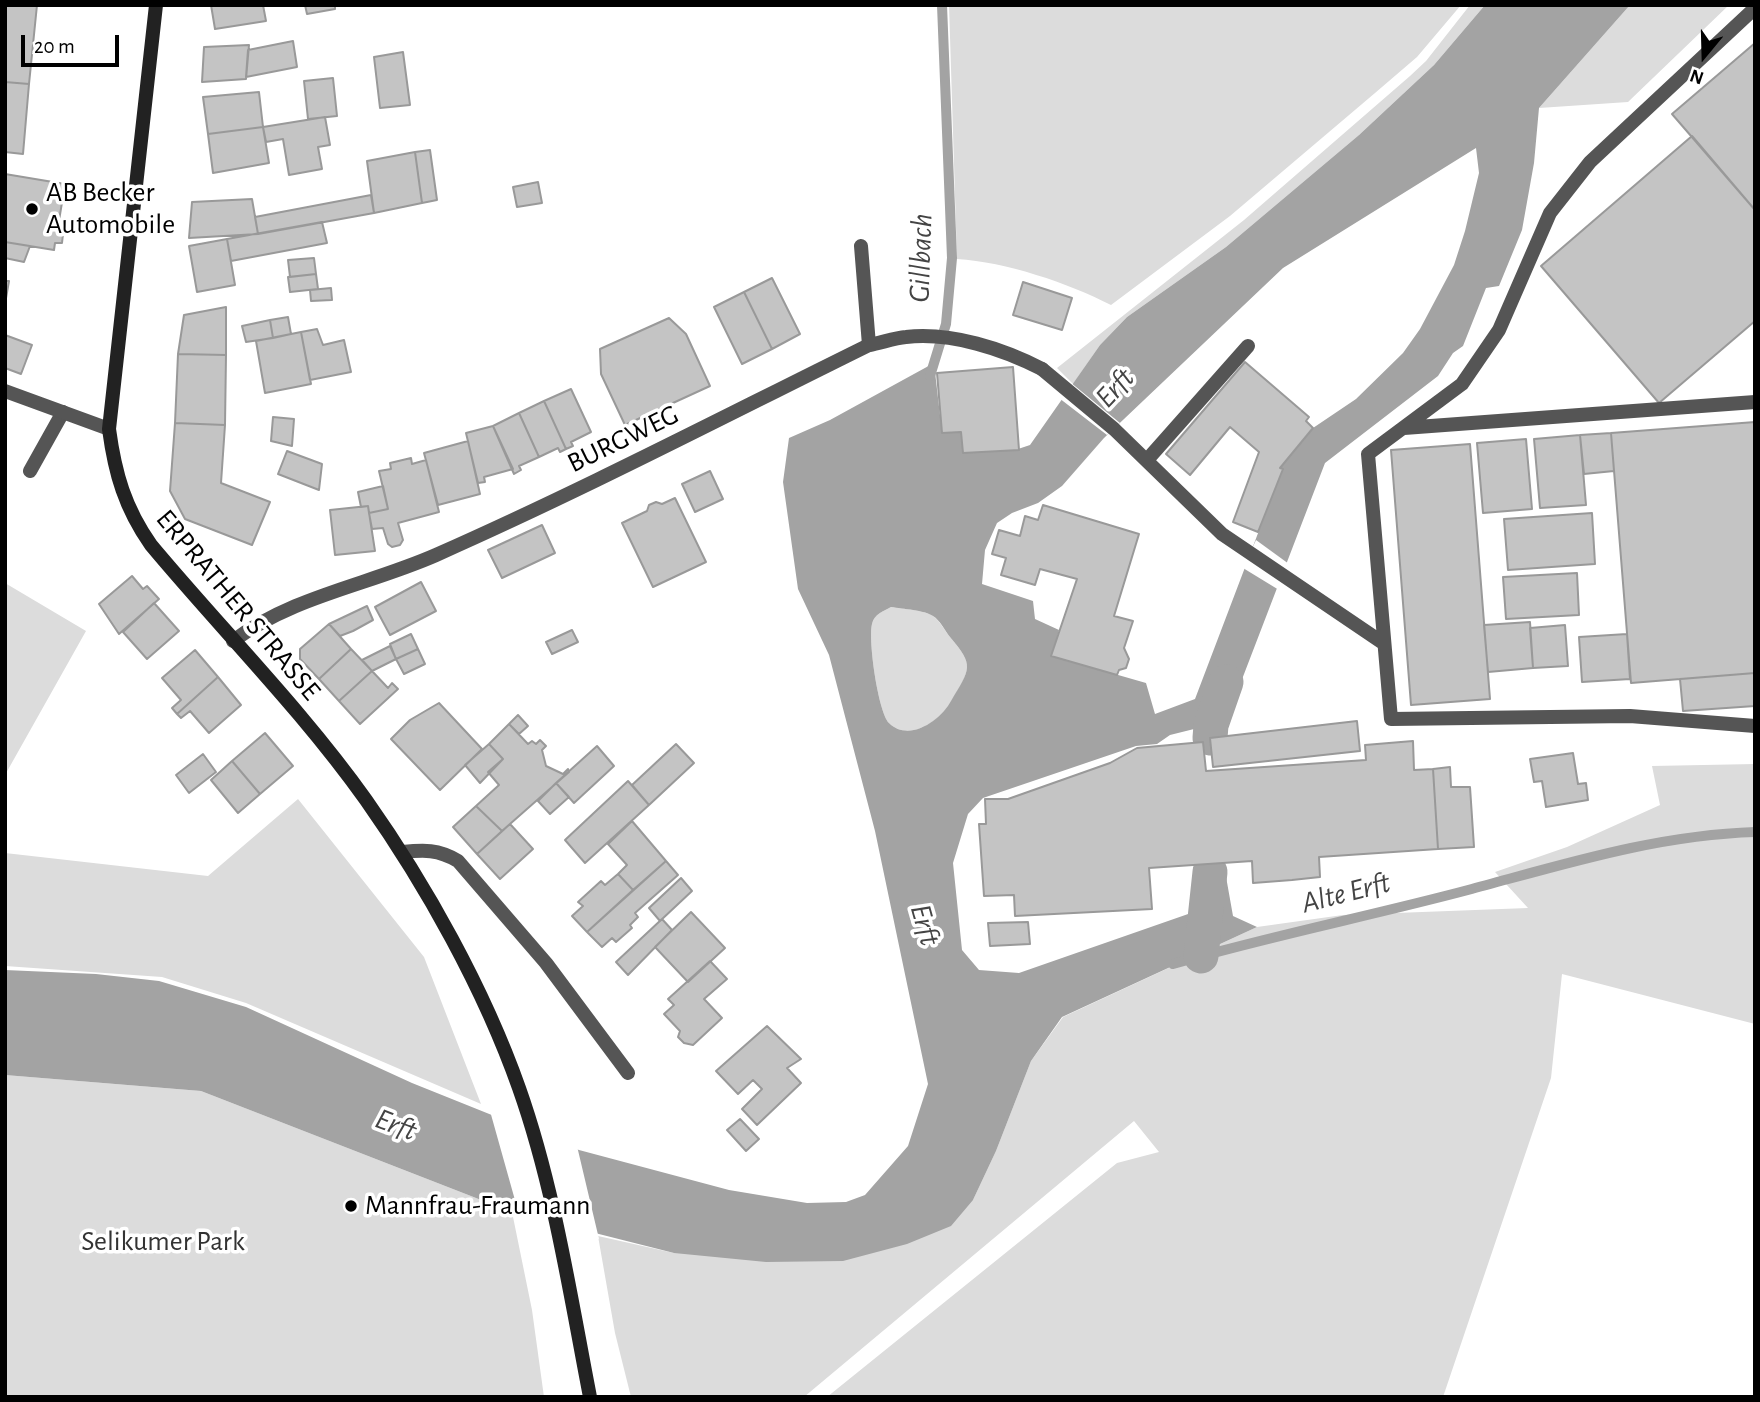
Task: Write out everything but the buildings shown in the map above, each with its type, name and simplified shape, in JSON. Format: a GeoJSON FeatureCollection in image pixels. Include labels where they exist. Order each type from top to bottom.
{"type":"FeatureCollection","features":[{"type":"Feature","properties":{"kind":"main road","name":"ERPRATHER STRASSE"},"geometry":{"type":"LineString","coordinates":[[156,5],[109,429],[117,481],[136,524],[364,797],[402,852],[466,968],[520,1089],[564,1258],[590,1397]]}},
{"type":"Feature","properties":{"kind":"street"},"geometry":{"type":"LineString","coordinates":[[1755,8],[1590,162],[1550,213],[1499,330],[1462,384],[1368,454],[1382,643],[1391,719],[1630,716],[1755,726]]}},
{"type":"Feature","properties":{"kind":"street"},"geometry":{"type":"LineString","coordinates":[[861,246],[869,345]]}},
{"type":"Feature","properties":{"kind":"street","name":"BURGWEG"},"geometry":{"type":"LineString","coordinates":[[233,641],[287,607],[397,572],[503,525],[869,345],[908,337],[961,340],[1014,355],[1042,369],[1114,429],[1222,534],[1382,643]]}},
{"type":"Feature","properties":{"kind":"street"},"geometry":{"type":"LineString","coordinates":[[1147,460],[1248,346]]}},
{"type":"Feature","properties":{"kind":"street"},"geometry":{"type":"LineString","coordinates":[[5,391],[109,429]]}},
{"type":"Feature","properties":{"kind":"street"},"geometry":{"type":"LineString","coordinates":[[1403,428],[1755,402]]}},
{"type":"Feature","properties":{"kind":"street"},"geometry":{"type":"LineString","coordinates":[[30,471],[63,412]]}},
{"type":"Feature","properties":{"kind":"street"},"geometry":{"type":"LineString","coordinates":[[402,852],[430,849],[458,861],[546,963],[628,1073]]}},
{"type":"Feature","properties":{"kind":"green space"},"geometry":{"type":"Polygon","coordinates":[[[949,5],[1461,5],[1417,57],[1375,93],[1230,216],[1111,305],[1036,275],[996,264],[957,259],[949,5]]]}},
{"type":"Feature","properties":{"kind":"green space"},"geometry":{"type":"Polygon","coordinates":[[[1470,5],[1485,5],[1434,65],[1359,135],[1226,247],[1127,317],[1100,345],[1073,384],[1057,368],[1244,220],[1410,76],[1426,61],[1470,5]]]}},
{"type":"Feature","properties":{"kind":"green space"},"geometry":{"type":"Polygon","coordinates":[[[1630,5],[1729,5],[1628,102],[1539,108],[1630,5]]]}},
{"type":"Feature","properties":{"kind":"green space"},"geometry":{"type":"Polygon","coordinates":[[[5,583],[86,631],[5,775],[5,583]]]}},
{"type":"Feature","properties":{"kind":"green space"},"geometry":{"type":"Polygon","coordinates":[[[891,607],[933,616],[958,647],[966,662],[966,675],[946,709],[932,722],[915,730],[897,729],[889,723],[878,691],[871,645],[872,624],[877,615],[891,607]]]}},
{"type":"Feature","properties":{"kind":"green space"},"geometry":{"type":"Polygon","coordinates":[[[1755,764],[1755,1024],[1562,974],[1551,1078],[1443,1397],[827,1397],[1117,1163],[1159,1152],[1134,1121],[804,1397],[631,1397],[615,1333],[598,1236],[674,1253],[973,1200],[996,1151],[1031,1061],[1063,1017],[1257,927],[1343,915],[1528,908],[1495,872],[1567,847],[1660,805],[1652,766],[1755,764]]]}},
{"type":"Feature","properties":{"kind":"green space"},"geometry":{"type":"Polygon","coordinates":[[[298,799],[424,957],[481,1104],[246,1003],[162,977],[5,966],[5,853],[208,876],[298,799]]]}},
{"type":"Feature","properties":{"kind":"green space","name":"Selikumer Park"},"geometry":{"type":"Polygon","coordinates":[[[5,1075],[201,1091],[512,1212],[532,1310],[544,1397],[5,1397],[5,1075]]]}},
{"type":"Feature","properties":{"kind":"water","name":"Erft"},"geometry":{"type":"Polygon","coordinates":[[[1485,5],[1630,5],[1539,108],[1534,163],[1522,230],[1499,286],[1486,288],[1463,346],[1453,353],[1438,376],[1325,463],[1226,721],[1170,735],[1157,744],[1136,746],[983,798],[968,814],[953,863],[962,950],[979,970],[1019,973],[1191,913],[1198,873],[1225,871],[1233,916],[1257,927],[1062,1017],[1031,1061],[996,1151],[973,1200],[951,1226],[907,1244],[843,1261],[766,1262],[674,1253],[512,1212],[201,1091],[5,1075],[5,970],[96,974],[159,981],[246,1007],[412,1083],[579,1150],[729,1190],[807,1203],[846,1202],[865,1195],[908,1146],[928,1084],[875,831],[829,655],[798,589],[783,482],[789,438],[830,420],[934,363],[942,433],[961,432],[963,453],[1015,450],[1030,445],[1100,345],[1127,317],[1226,247],[1359,135],[1434,65],[1485,5]],[[1476,148],[1283,268],[1104,438],[1062,486],[1038,503],[1012,513],[997,523],[985,550],[982,584],[1033,601],[1035,619],[1059,630],[1052,656],[1146,683],[1155,714],[1195,699],[1282,470],[1280,468],[1313,428],[1356,399],[1403,353],[1420,329],[1454,265],[1479,173],[1476,148]],[[891,607],[877,615],[872,624],[871,645],[878,691],[889,723],[897,729],[915,730],[932,722],[946,708],[966,674],[966,662],[936,618],[924,612],[891,607]]]}},
{"type":"Feature","properties":{"kind":"pier"},"geometry":{"type":"Polygon","coordinates":[[[1070,382],[1120,423],[1107,435],[1059,398],[1070,382]]]}},
{"type":"Feature","properties":{"kind":"pier"},"geometry":{"type":"Polygon","coordinates":[[[1256,540],[1289,564],[1279,590],[1243,568],[1256,540]]]}},
{"type":"Feature","properties":{"kind":"pier"},"geometry":{"type":"Polygon","coordinates":[[[490,1111],[577,1146],[599,1239],[520,1218],[490,1111]]]}},
{"type":"Feature","properties":{"kind":"waterway","name":"Gillbach"},"geometry":{"type":"LineString","coordinates":[[930,376],[946,324],[952,258],[942,5]]}},
{"type":"Feature","properties":{"kind":"waterway"},"geometry":{"type":"LineString","coordinates":[[1210,738],[1211,725],[1226,682]]}},
{"type":"Feature","properties":{"kind":"waterway","name":"Alte Erft"},"geometry":{"type":"LineString","coordinates":[[1173,964],[1574,861],[1682,839],[1755,832]]}},
{"type":"Feature","properties":{"kind":"waterway"},"geometry":{"type":"LineString","coordinates":[[1201,956],[1210,872]]}},
{"type":"Feature","properties":{"kind":"place","name":"AB Becker Automobile"},"geometry":{"type":"Point","coordinates":[32,209]}},
{"type":"Feature","properties":{"kind":"place","name":"Mannfrau-Fraumann"},"geometry":{"type":"Point","coordinates":[351,1206]}}]}
